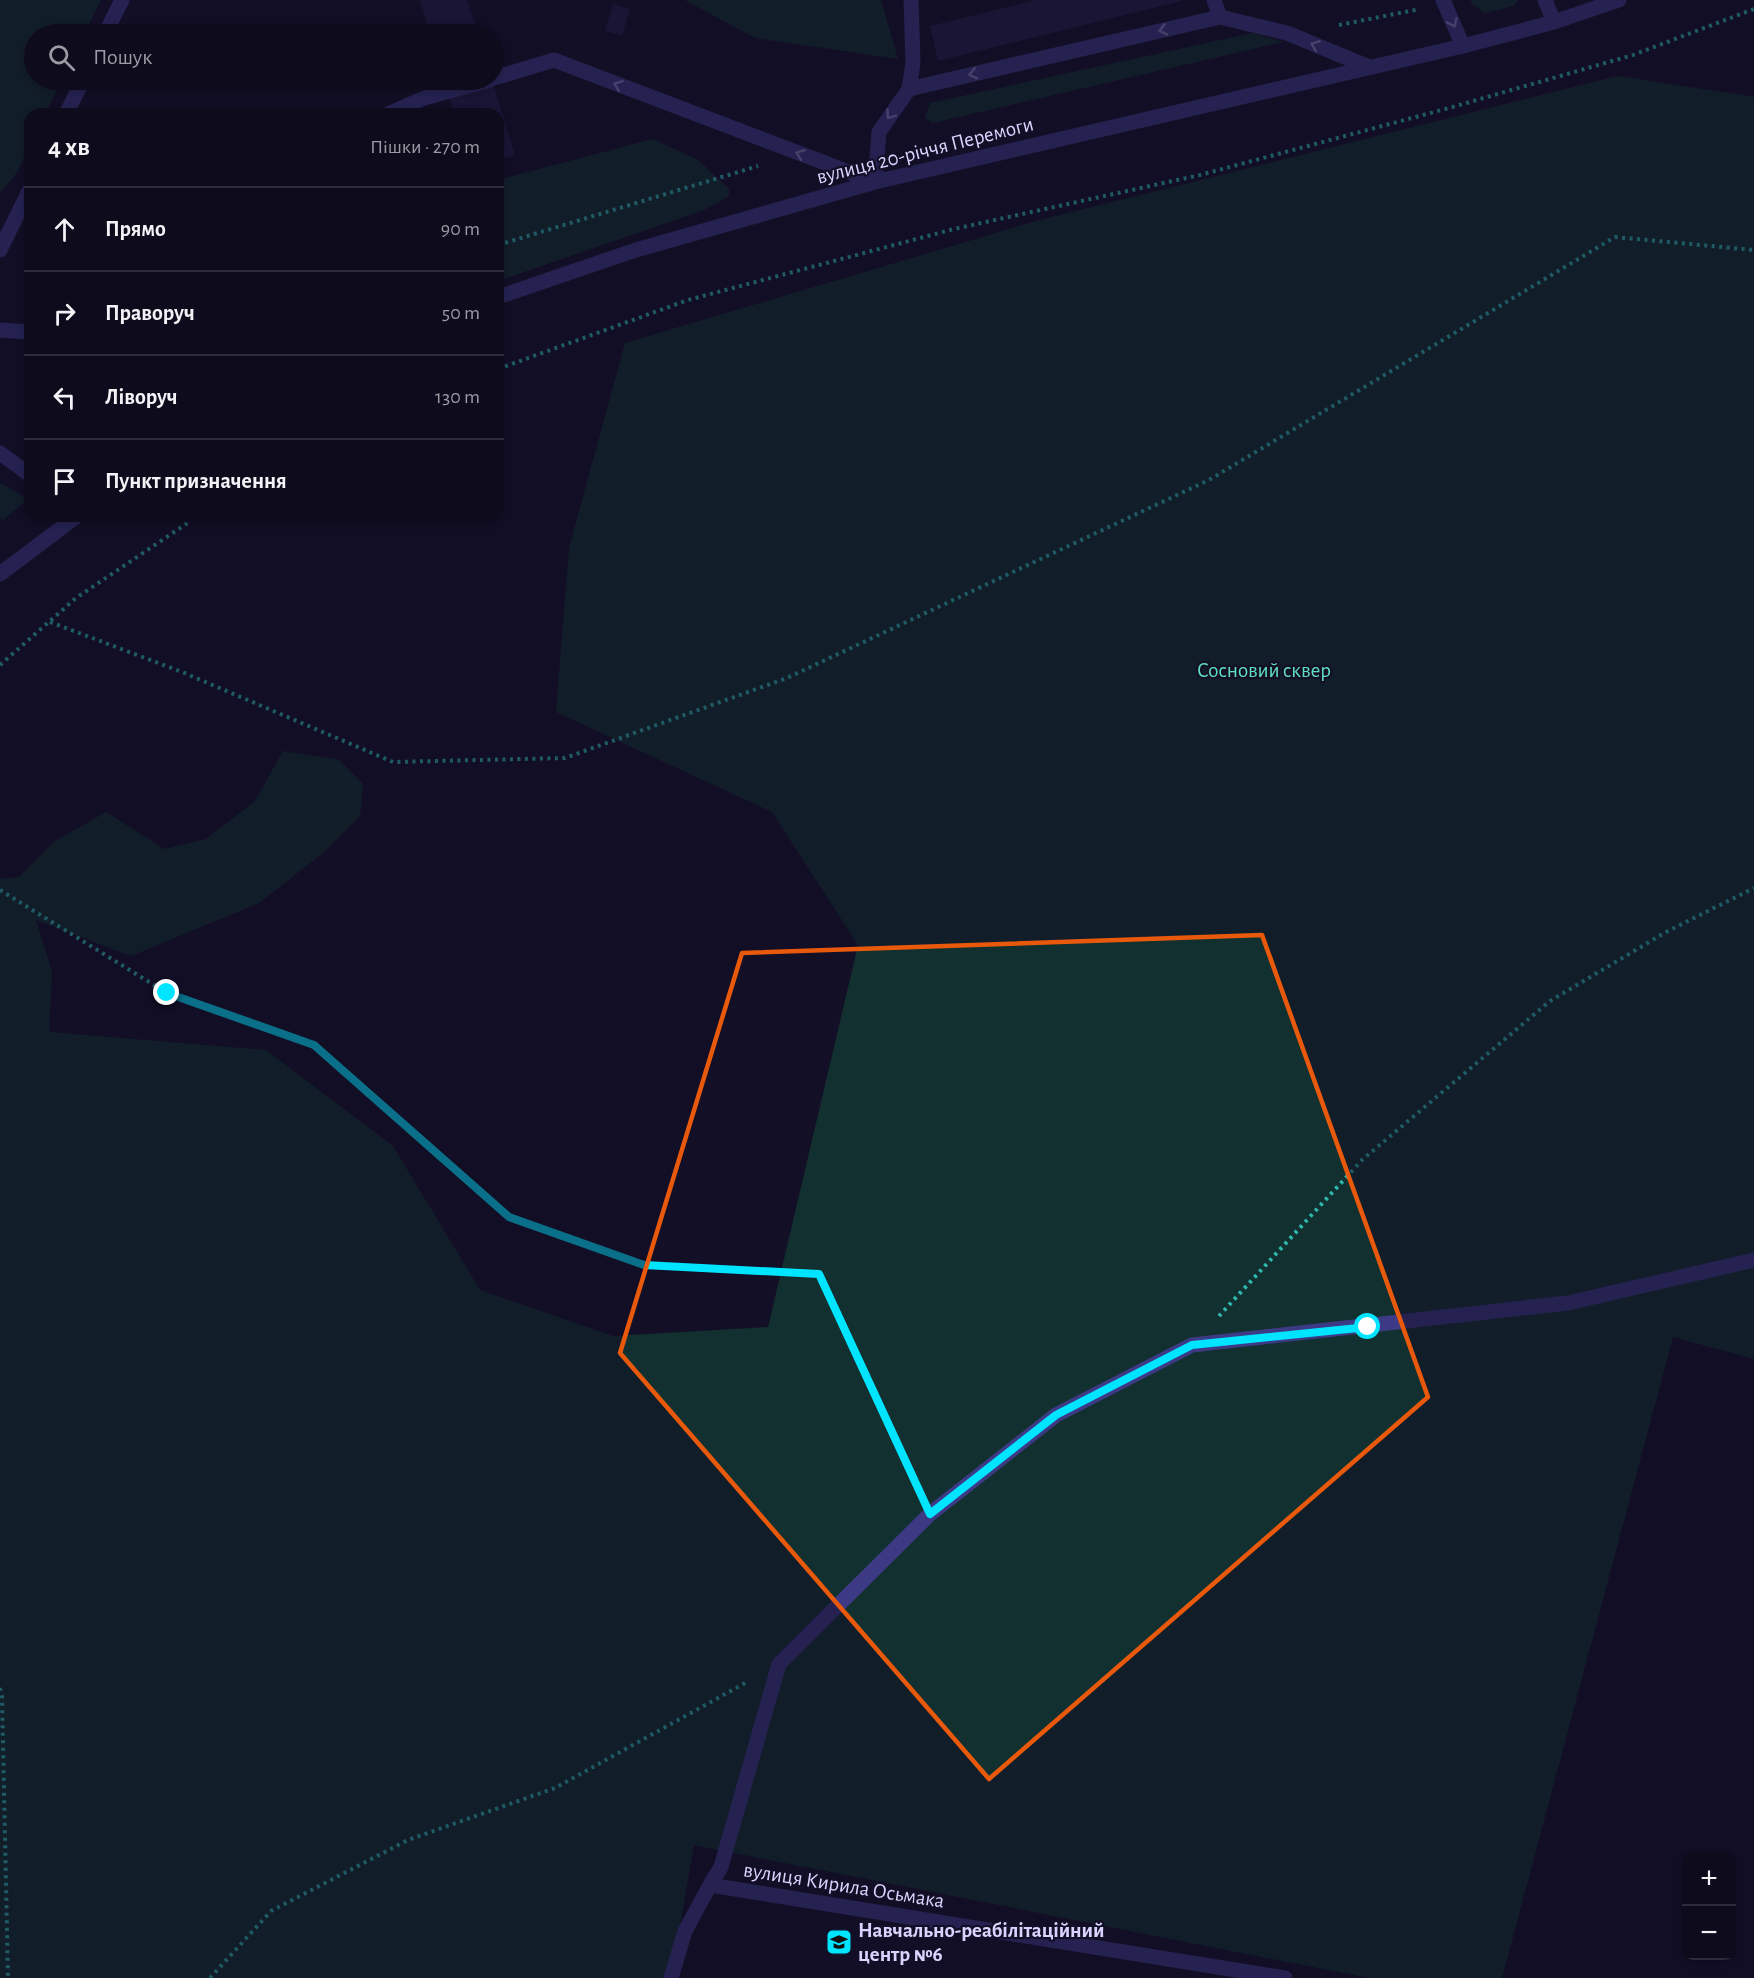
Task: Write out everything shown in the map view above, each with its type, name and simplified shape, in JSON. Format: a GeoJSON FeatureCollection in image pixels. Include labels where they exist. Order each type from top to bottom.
{"type":"FeatureCollection","features":[{"type":"Feature","properties":{"kind":"street"},"geometry":{"type":"LineString","coordinates":[[110,24],[122,0]]}},
{"type":"Feature","properties":{"kind":"street"},"geometry":{"type":"LineString","coordinates":[[504,75],[554,60],[875,182],[879,132],[909,89],[912,63],[911,0]]}},
{"type":"Feature","properties":{"kind":"street"},"geometry":{"type":"LineString","coordinates":[[1214,0],[1220,16]]}},
{"type":"Feature","properties":{"kind":"street"},"geometry":{"type":"LineString","coordinates":[[1545,0],[1554,22]]}},
{"type":"Feature","properties":{"kind":"street"},"geometry":{"type":"LineString","coordinates":[[909,89],[1220,16],[1287,33],[1369,67],[1463,46],[1554,22],[1619,0]]}},
{"type":"Feature","properties":{"kind":"street"},"geometry":{"type":"LineString","coordinates":[[1444,2],[1463,46]]}},
{"type":"Feature","properties":{"kind":"street","name":"вулиця 20-річчя Перемоги"},"geometry":{"type":"LineString","coordinates":[[504,295],[636,250],[875,182],[1369,67]]}},
{"type":"Feature","properties":{"kind":"street"},"geometry":{"type":"LineString","coordinates":[[69,108],[78,90]]}},
{"type":"Feature","properties":{"kind":"street"},"geometry":{"type":"LineString","coordinates":[[402,108],[424,98],[453,90]]}},
{"type":"Feature","properties":{"kind":"street"},"geometry":{"type":"LineString","coordinates":[[1,245],[24,201]]}},
{"type":"Feature","properties":{"kind":"street"},"geometry":{"type":"LineString","coordinates":[[0,330],[24,332]]}},
{"type":"Feature","properties":{"kind":"street"},"geometry":{"type":"LineString","coordinates":[[0,453],[24,471]]}},
{"type":"Feature","properties":{"kind":"street"},"geometry":{"type":"LineString","coordinates":[[0,574],[69,522]]}},
{"type":"Feature","properties":{"kind":"street"},"geometry":{"type":"LineString","coordinates":[[671,1978],[685,1931],[721,1867],[779,1664],[930,1514],[1056,1415],[1192,1345],[1568,1303],[1754,1260]]}},
{"type":"Feature","properties":{"kind":"street","name":"вулиця Кирила Осьмака"},"geometry":{"type":"LineString","coordinates":[[710,1885],[1285,1978]]}},
{"type":"Feature","properties":{"kind":"path"},"geometry":{"type":"LineString","coordinates":[[1332,26],[1444,2]]}},
{"type":"Feature","properties":{"kind":"path"},"geometry":{"type":"LineString","coordinates":[[504,367],[688,300],[954,229],[1200,175],[1437,111],[1633,55],[1754,9]]}},
{"type":"Feature","properties":{"kind":"path"},"geometry":{"type":"LineString","coordinates":[[504,243],[800,154]]}},
{"type":"Feature","properties":{"kind":"path"},"geometry":{"type":"LineString","coordinates":[[50,622],[183,672],[393,762],[565,758],[787,678],[1209,480],[1615,237],[1754,250]]}},
{"type":"Feature","properties":{"kind":"path"},"geometry":{"type":"LineString","coordinates":[[0,665],[76,598],[189,522]]}},
{"type":"Feature","properties":{"kind":"path"},"geometry":{"type":"LineString","coordinates":[[1192,1345],[1362,1160],[1550,1001],[1666,932],[1754,888]]}},
{"type":"Feature","properties":{"kind":"path"},"geometry":{"type":"LineString","coordinates":[[0,890],[167,993],[314,1045],[509,1217],[644,1265],[819,1274],[930,1514]]}},
{"type":"Feature","properties":{"kind":"path"},"geometry":{"type":"LineString","coordinates":[[210,1978],[271,1911],[408,1840],[555,1788],[779,1664]]}},
{"type":"Feature","properties":{"kind":"path"},"geometry":{"type":"LineString","coordinates":[[0,1688],[8,1978]]}},
{"type":"Feature","properties":{"kind":"highlighted area"},"geometry":{"type":"Polygon","coordinates":[[[1262,935],[1428,1397],[989,1779],[620,1353],[742,953],[1262,935]]]}},
{"type":"Feature","properties":{"kind":"green space"},"geometry":{"type":"Polygon","coordinates":[[[0,0],[101,0],[89,24],[24,24],[24,90],[57,90],[48,108],[24,108],[24,156],[15,175],[0,192],[0,0]]]}},
{"type":"Feature","properties":{"kind":"green space"},"geometry":{"type":"Polygon","coordinates":[[[685,0],[881,0],[898,59],[755,38],[685,0]]]}},
{"type":"Feature","properties":{"kind":"green space"},"geometry":{"type":"Polygon","coordinates":[[[1470,0],[1518,0],[1513,6],[1485,13],[1473,5],[1470,0]]]}},
{"type":"Feature","properties":{"kind":"green space"},"geometry":{"type":"Polygon","coordinates":[[[1253,33],[1283,42],[933,123],[925,118],[930,103],[1253,33]]]}},
{"type":"Feature","properties":{"kind":"green space","name":"Сосновий сквер"},"geometry":{"type":"Polygon","coordinates":[[[1618,76],[1754,97],[1754,1359],[1673,1337],[1502,1978],[1369,1978],[694,1845],[671,1978],[0,1978],[0,879],[19,877],[54,842],[106,812],[164,849],[206,839],[255,801],[283,751],[339,760],[363,784],[360,816],[323,853],[259,903],[131,956],[36,920],[52,972],[49,1032],[266,1050],[393,1146],[480,1290],[613,1336],[768,1327],[858,945],[772,812],[556,712],[569,548],[625,343],[1040,220],[1618,76]]]}},
{"type":"Feature","properties":{"kind":"green space"},"geometry":{"type":"Polygon","coordinates":[[[653,139],[698,160],[729,189],[729,196],[704,210],[504,279],[504,178],[653,139]]]}},
{"type":"Feature","properties":{"kind":"green space"},"geometry":{"type":"Polygon","coordinates":[[[0,483],[24,497],[24,502],[3,520],[0,518],[0,483]]]}},
{"type":"Feature","properties":{"kind":"building"},"geometry":{"type":"Polygon","coordinates":[[[420,0],[467,0],[475,24],[427,24],[420,0]]]}},
{"type":"Feature","properties":{"kind":"building"},"geometry":{"type":"Polygon","coordinates":[[[1036,0],[1182,1],[938,61],[930,26],[1036,0]]]}},
{"type":"Feature","properties":{"kind":"building"},"geometry":{"type":"Polygon","coordinates":[[[613,4],[630,9],[622,36],[605,31],[613,4]]]}},
{"type":"Feature","properties":{"kind":"building"},"geometry":{"type":"Polygon","coordinates":[[[447,90],[495,90],[501,108],[453,108],[447,90]]]}},
{"type":"Feature","properties":{"kind":"building"},"geometry":{"type":"Polygon","coordinates":[[[504,119],[515,155],[504,158],[504,119]]]}},
{"type":"Feature","properties":{"kind":"place","name":"Навчально-реабілітаційний центр №6"},"geometry":{"type":"Point","coordinates":[839,1942]}},
{"type":"Feature","properties":{"kind":"route"},"geometry":{"type":"LineString","coordinates":[[167,993],[314,1045],[509,1217],[644,1265],[819,1274],[930,1514],[1056,1415],[1192,1345],[1368,1327]]}}]}
